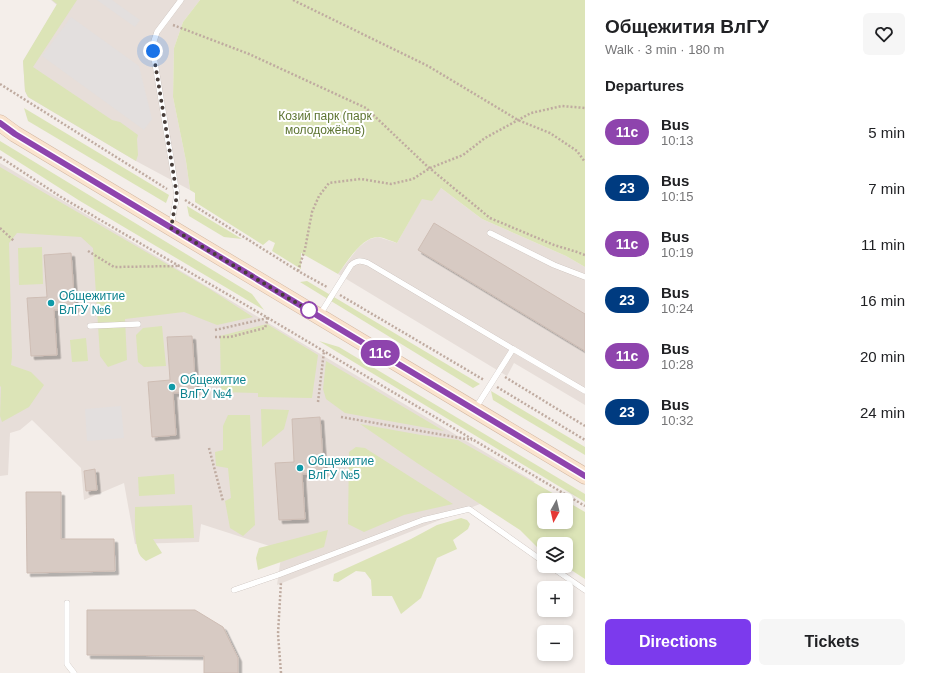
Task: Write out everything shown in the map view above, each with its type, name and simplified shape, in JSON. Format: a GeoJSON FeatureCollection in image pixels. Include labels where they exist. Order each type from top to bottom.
{"type":"FeatureCollection","features":[{"type":"Feature","properties":{"kind":"main road"},"geometry":{"type":"LineString","coordinates":[[0,123],[15,134],[585,476]]}},
{"type":"Feature","properties":{"kind":"lane"},"geometry":{"type":"LineString","coordinates":[[171,228],[177,195],[153,51],[157,32],[182,0]]}},
{"type":"Feature","properties":{"kind":"lane"},"geometry":{"type":"LineString","coordinates":[[490,233],[554,266],[585,277]]}},
{"type":"Feature","properties":{"kind":"lane"},"geometry":{"type":"LineString","coordinates":[[319,316],[351,265],[356,261],[362,260],[585,391]]}},
{"type":"Feature","properties":{"kind":"lane"},"geometry":{"type":"LineString","coordinates":[[90,326],[138,324]]}},
{"type":"Feature","properties":{"kind":"lane"},"geometry":{"type":"LineString","coordinates":[[475,410],[513,349]]}},
{"type":"Feature","properties":{"kind":"lane"},"geometry":{"type":"LineString","coordinates":[[234,590],[281,574],[423,520],[469,509],[537,557]]}},
{"type":"Feature","properties":{"kind":"lane"},"geometry":{"type":"LineString","coordinates":[[560,573],[585,590]]}},
{"type":"Feature","properties":{"kind":"lane"},"geometry":{"type":"LineString","coordinates":[[67,603],[66,664],[74,673]]}},
{"type":"Feature","properties":{"kind":"path"},"geometry":{"type":"LineString","coordinates":[[293,0],[428,66],[518,120],[550,133],[577,151],[585,162]]}},
{"type":"Feature","properties":{"kind":"path"},"geometry":{"type":"LineString","coordinates":[[165,22],[249,54],[366,108],[430,168],[490,218],[554,245],[585,255]]}},
{"type":"Feature","properties":{"kind":"path"},"geometry":{"type":"LineString","coordinates":[[0,84],[298,270],[585,440]]}},
{"type":"Feature","properties":{"kind":"path"},"geometry":{"type":"LineString","coordinates":[[298,270],[305,249],[312,212],[319,196],[329,183],[361,180],[391,184],[412,179],[430,168],[463,155],[485,138],[531,113],[562,106],[585,108]]}},
{"type":"Feature","properties":{"kind":"path"},"geometry":{"type":"LineString","coordinates":[[0,157],[61,197],[585,506]]}},
{"type":"Feature","properties":{"kind":"path"},"geometry":{"type":"LineString","coordinates":[[0,228],[14,241]]}},
{"type":"Feature","properties":{"kind":"path"},"geometry":{"type":"LineString","coordinates":[[88,251],[114,267],[180,266]]}},
{"type":"Feature","properties":{"kind":"path"},"geometry":{"type":"LineString","coordinates":[[215,330],[268,318]]}},
{"type":"Feature","properties":{"kind":"path"},"geometry":{"type":"LineString","coordinates":[[215,337],[230,337],[265,328],[268,318]]}},
{"type":"Feature","properties":{"kind":"path"},"geometry":{"type":"LineString","coordinates":[[318,402],[324,351]]}},
{"type":"Feature","properties":{"kind":"path"},"geometry":{"type":"LineString","coordinates":[[498,373],[585,426]]}},
{"type":"Feature","properties":{"kind":"path"},"geometry":{"type":"LineString","coordinates":[[341,417],[474,440]]}},
{"type":"Feature","properties":{"kind":"path"},"geometry":{"type":"LineString","coordinates":[[209,448],[224,501]]}},
{"type":"Feature","properties":{"kind":"path"},"geometry":{"type":"LineString","coordinates":[[281,574],[278,634],[281,673]]}},
{"type":"Feature","properties":{"kind":"shaded area"},"geometry":{"type":"Polygon","coordinates":[[[51,0],[200,0],[183,22],[174,48],[173,97],[186,161],[190,190],[136,161],[28,97],[25,91],[23,61],[57,5],[51,0]]]}},
{"type":"Feature","properties":{"kind":"shaded area"},"geometry":{"type":"Polygon","coordinates":[[[97,0],[112,0],[140,20],[135,27],[97,0]]]}},
{"type":"Feature","properties":{"kind":"shaded area"},"geometry":{"type":"Polygon","coordinates":[[[71,17],[139,66],[152,119],[144,130],[42,56],[71,17]]]}},
{"type":"Feature","properties":{"kind":"shaded area"},"geometry":{"type":"Polygon","coordinates":[[[0,163],[535,482],[277,585],[282,550],[201,524],[199,542],[135,544],[124,483],[84,500],[81,468],[32,420],[20,430],[10,433],[8,475],[0,476],[0,163]]]}},
{"type":"Feature","properties":{"kind":"shaded area"},"geometry":{"type":"Polygon","coordinates":[[[441,188],[482,219],[566,256],[585,267],[585,405],[514,363],[507,376],[338,274],[358,248],[370,239],[378,237],[397,243],[422,198],[441,188]]]}},
{"type":"Feature","properties":{"kind":"shaded area"},"geometry":{"type":"Polygon","coordinates":[[[121,406],[124,438],[87,441],[85,409],[121,406]]]}},
{"type":"Feature","properties":{"kind":"green space"},"geometry":{"type":"Polygon","coordinates":[[[52,0],[77,0],[33,67],[112,120],[120,122],[138,135],[138,155],[136,161],[28,97],[25,91],[23,61],[57,4],[52,0]]]}},
{"type":"Feature","properties":{"kind":"green space","name":"Козий парк (парк молодожёнов)"},"geometry":{"type":"Polygon","coordinates":[[[200,0],[585,0],[585,267],[566,256],[482,219],[441,188],[432,201],[422,199],[397,243],[379,237],[367,241],[350,257],[338,274],[301,253],[301,269],[272,251],[275,243],[269,240],[263,245],[195,202],[195,193],[190,190],[186,161],[173,97],[174,48],[183,22],[200,0]]]}},
{"type":"Feature","properties":{"kind":"green space"},"geometry":{"type":"Polygon","coordinates":[[[24,108],[169,195],[166,203],[28,121],[24,108]]]}},
{"type":"Feature","properties":{"kind":"green space"},"geometry":{"type":"Polygon","coordinates":[[[0,141],[252,294],[264,310],[80,201],[0,150],[0,141]]]}},
{"type":"Feature","properties":{"kind":"green space"},"geometry":{"type":"Polygon","coordinates":[[[0,167],[208,288],[253,317],[217,325],[184,312],[125,319],[127,360],[108,367],[100,356],[93,248],[81,237],[17,233],[9,243],[11,365],[31,372],[44,385],[29,407],[2,422],[0,416],[0,167]]]}},
{"type":"Feature","properties":{"kind":"green space"},"geometry":{"type":"Polygon","coordinates":[[[187,206],[242,239],[224,237],[189,216],[187,206]]]}},
{"type":"Feature","properties":{"kind":"green space"},"geometry":{"type":"Polygon","coordinates":[[[42,247],[43,284],[19,285],[18,248],[42,247]]]}},
{"type":"Feature","properties":{"kind":"green space"},"geometry":{"type":"Polygon","coordinates":[[[307,281],[480,384],[473,388],[300,282],[307,281]]]}},
{"type":"Feature","properties":{"kind":"green space"},"geometry":{"type":"Polygon","coordinates":[[[267,324],[318,355],[312,398],[258,397],[258,393],[221,392],[220,336],[267,324]]]}},
{"type":"Feature","properties":{"kind":"green space"},"geometry":{"type":"Polygon","coordinates":[[[162,326],[166,366],[144,367],[138,362],[136,335],[143,328],[162,326]]]}},
{"type":"Feature","properties":{"kind":"green space"},"geometry":{"type":"Polygon","coordinates":[[[86,338],[88,361],[72,362],[70,340],[86,338]]]}},
{"type":"Feature","properties":{"kind":"green space"},"geometry":{"type":"Polygon","coordinates":[[[319,341],[339,347],[585,494],[585,502],[573,495],[573,493],[570,493],[319,341]]]}},
{"type":"Feature","properties":{"kind":"green space"},"geometry":{"type":"Polygon","coordinates":[[[326,361],[444,431],[345,413],[326,399],[323,389],[326,361]]]}},
{"type":"Feature","properties":{"kind":"green space"},"geometry":{"type":"Polygon","coordinates":[[[491,391],[585,447],[585,455],[493,400],[491,391]]]}},
{"type":"Feature","properties":{"kind":"green space"},"geometry":{"type":"Polygon","coordinates":[[[261,409],[289,410],[284,429],[262,447],[261,409]]]}},
{"type":"Feature","properties":{"kind":"green space"},"geometry":{"type":"Polygon","coordinates":[[[228,415],[250,415],[255,525],[243,536],[230,528],[225,501],[231,498],[228,468],[216,466],[215,452],[223,450],[223,426],[228,415]]]}},
{"type":"Feature","properties":{"kind":"green space"},"geometry":{"type":"Polygon","coordinates":[[[360,424],[458,440],[553,493],[537,493],[537,529],[573,529],[573,505],[585,512],[585,579],[573,571],[573,537],[537,537],[537,547],[520,530],[360,424]]]}},
{"type":"Feature","properties":{"kind":"green space"},"geometry":{"type":"Polygon","coordinates":[[[356,447],[365,448],[453,504],[404,515],[364,532],[348,524],[349,452],[356,447]]]}},
{"type":"Feature","properties":{"kind":"green space"},"geometry":{"type":"Polygon","coordinates":[[[174,474],[175,494],[139,496],[138,477],[174,474]]]}},
{"type":"Feature","properties":{"kind":"green space"},"geometry":{"type":"Polygon","coordinates":[[[192,505],[194,538],[153,539],[162,553],[146,561],[143,559],[138,552],[136,540],[135,507],[192,505]]]}},
{"type":"Feature","properties":{"kind":"green space"},"geometry":{"type":"Polygon","coordinates":[[[461,518],[467,520],[470,524],[468,529],[453,540],[457,549],[437,558],[421,598],[401,614],[392,596],[372,596],[371,580],[365,572],[356,571],[338,582],[333,581],[334,574],[411,539],[437,525],[461,518]]]}},
{"type":"Feature","properties":{"kind":"green space"},"geometry":{"type":"Polygon","coordinates":[[[328,530],[324,547],[258,570],[256,558],[259,548],[328,530]]]}},
{"type":"Feature","properties":{"kind":"building"},"geometry":{"type":"Polygon","coordinates":[[[434,223],[585,314],[585,351],[418,250],[434,223]]]}},
{"type":"Feature","properties":{"kind":"building","name":"Общежитие ВлГУ №6"},"geometry":{"type":"Polygon","coordinates":[[[71,253],[75,309],[54,310],[57,355],[31,356],[27,298],[47,297],[44,255],[71,253]]]}},
{"type":"Feature","properties":{"kind":"building","name":"Общежитие ВлГУ №4"},"geometry":{"type":"Polygon","coordinates":[[[192,336],[196,392],[173,393],[176,435],[152,437],[148,382],[170,380],[167,337],[192,336]]]}},
{"type":"Feature","properties":{"kind":"building","name":"Общежитие ВлГУ №5"},"geometry":{"type":"Polygon","coordinates":[[[320,417],[324,473],[302,474],[305,519],[279,520],[275,463],[294,462],[292,419],[320,417]]]}},
{"type":"Feature","properties":{"kind":"building"},"geometry":{"type":"Polygon","coordinates":[[[95,469],[97,490],[86,491],[84,471],[95,469]]]}},
{"type":"Feature","properties":{"kind":"building"},"geometry":{"type":"Polygon","coordinates":[[[26,492],[61,492],[61,539],[114,539],[115,571],[27,573],[26,492]]]}},
{"type":"Feature","properties":{"kind":"building"},"geometry":{"type":"Polygon","coordinates":[[[87,610],[195,610],[223,627],[238,658],[238,673],[204,673],[204,656],[87,655],[87,610]]]}},
{"type":"Feature","properties":{"kind":"bus line","name":"11с"},"geometry":{"type":"LineString","coordinates":[[0,123],[15,134],[585,476]]}},
{"type":"Feature","properties":{"kind":"place","name":"Общежитие ВлГУ №6"},"geometry":{"type":"Point","coordinates":[51,303]}},
{"type":"Feature","properties":{"kind":"place","name":"Общежитие ВлГУ №4"},"geometry":{"type":"Point","coordinates":[172,387]}},
{"type":"Feature","properties":{"kind":"place","name":"Общежитие ВлГУ №5"},"geometry":{"type":"Point","coordinates":[300,468]}},
{"type":"Feature","properties":{"kind":"route"},"geometry":{"type":"LineString","coordinates":[[153,51],[177,195],[171,228],[310,311],[309,310]]}}]}
